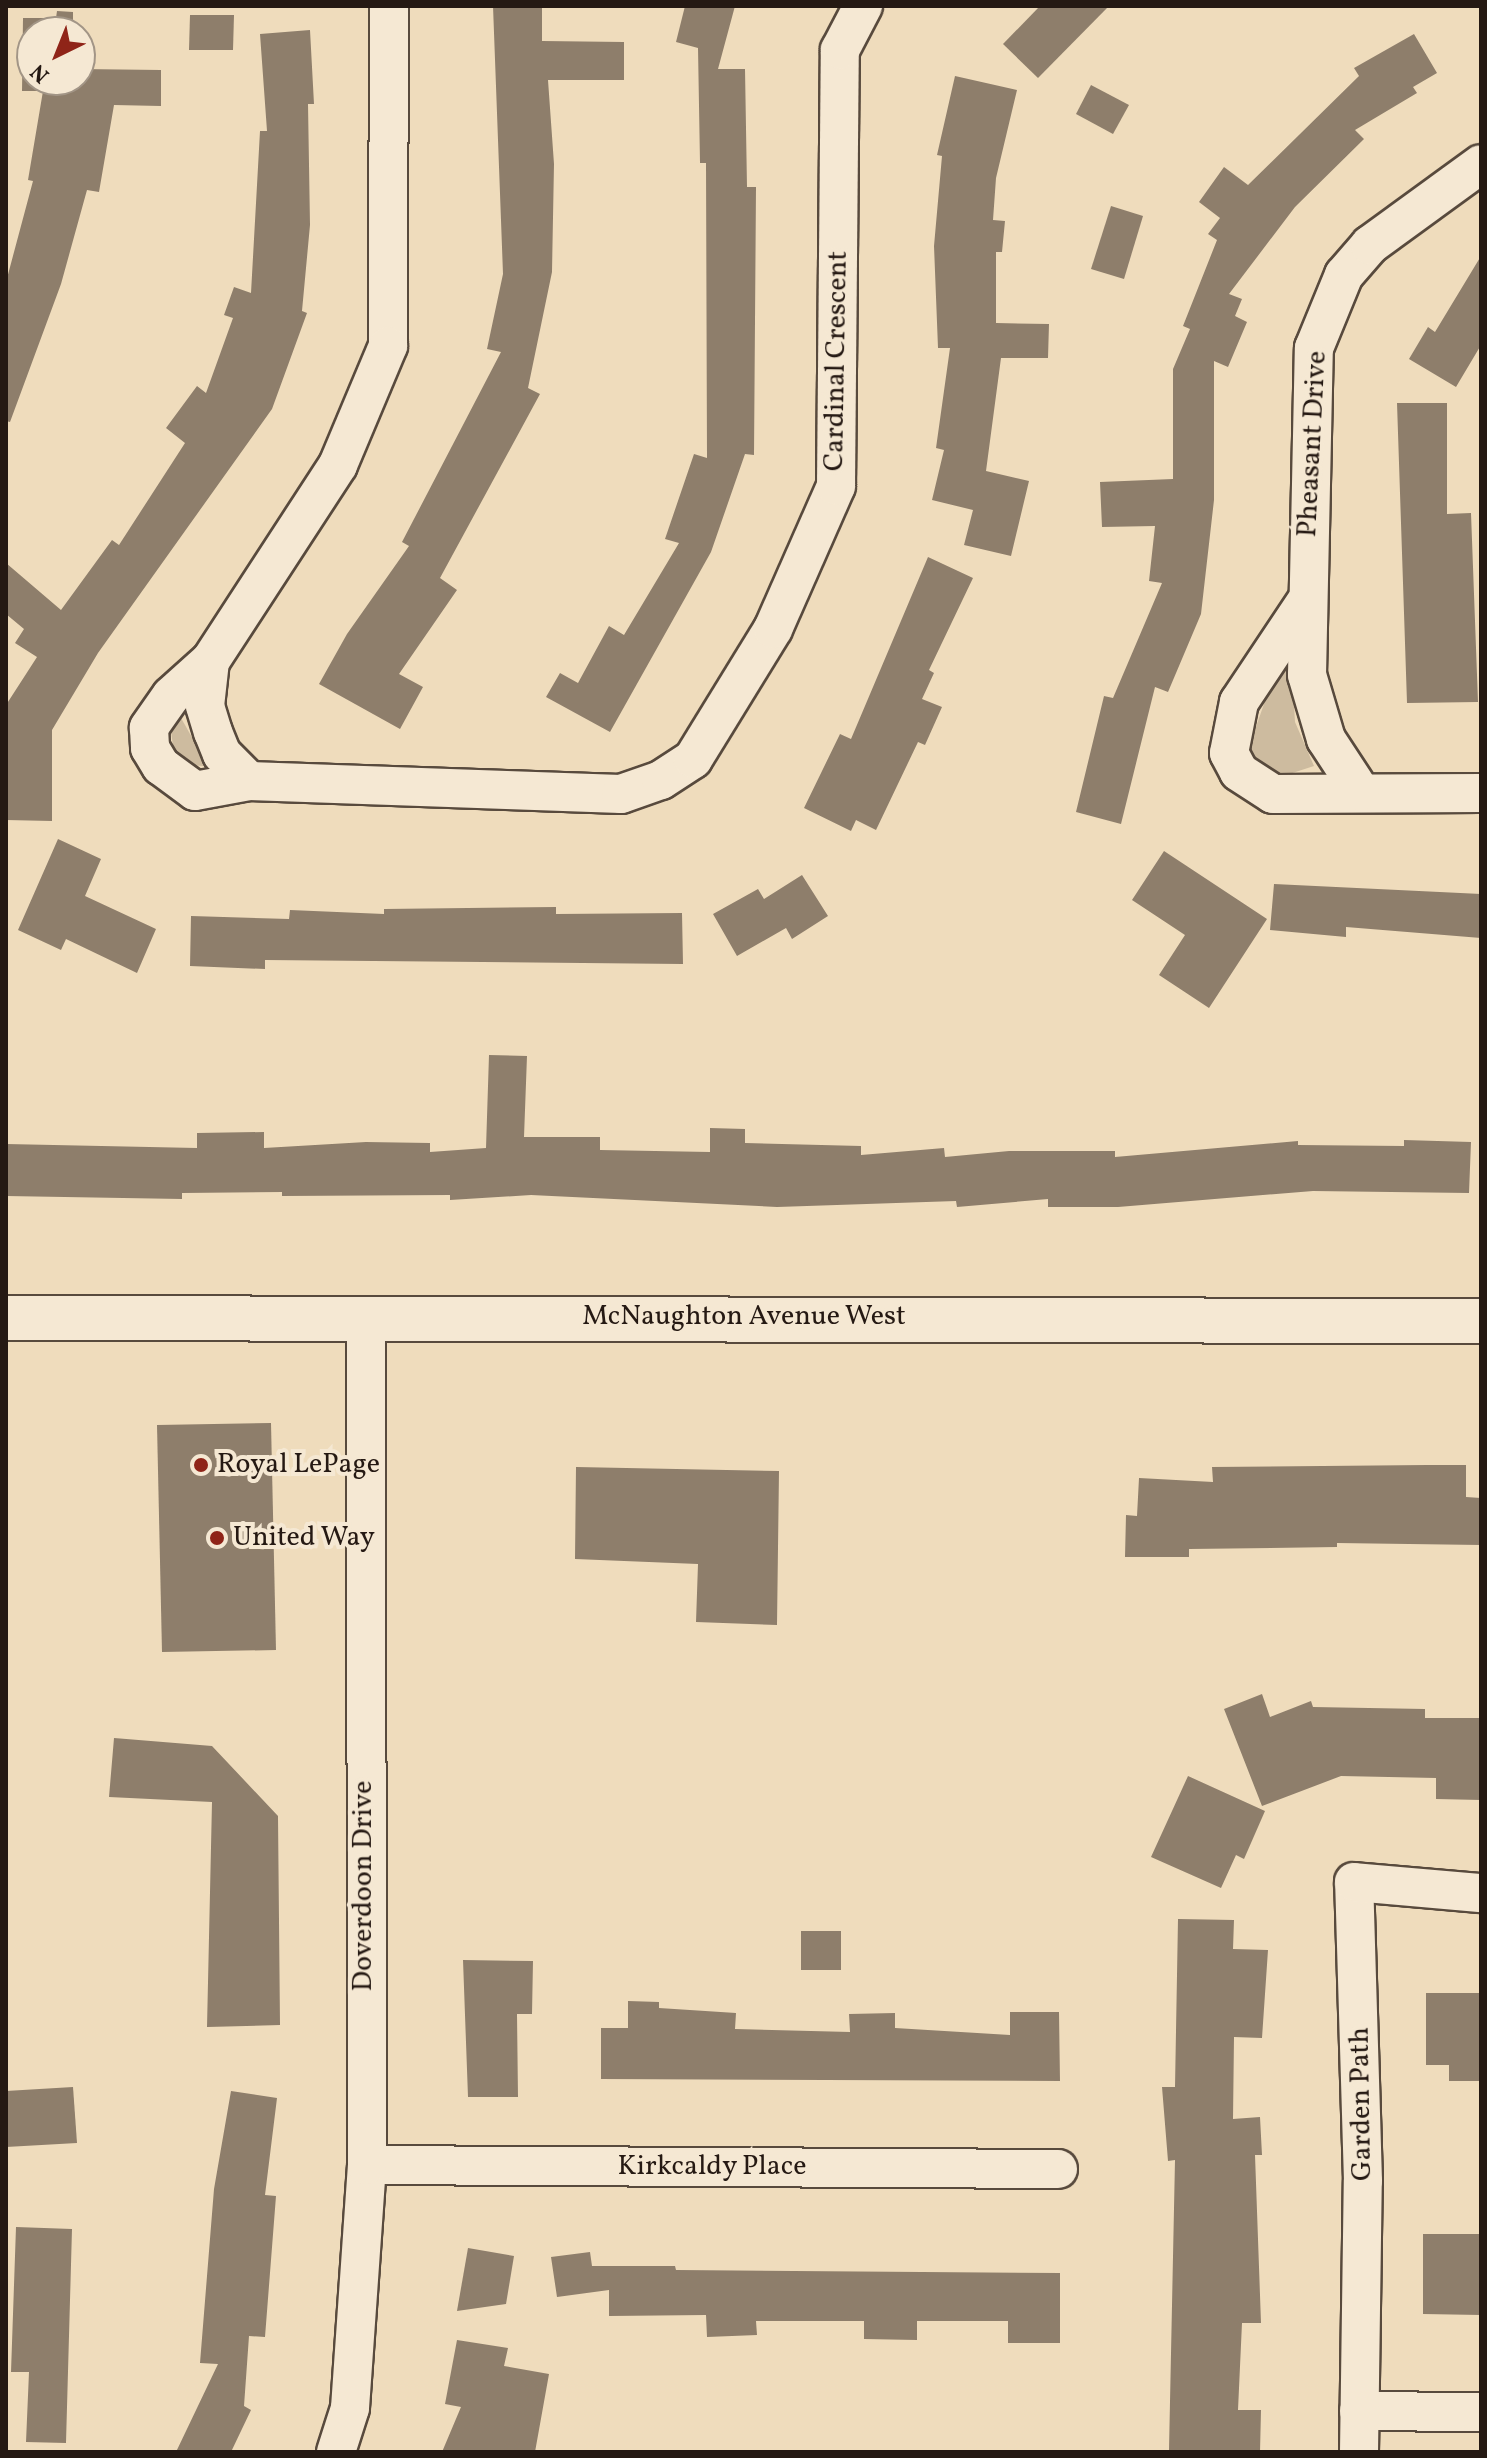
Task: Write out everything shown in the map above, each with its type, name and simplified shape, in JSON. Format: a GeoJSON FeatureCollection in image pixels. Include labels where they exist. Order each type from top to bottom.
{"type":"FeatureCollection","features":[{"type":"Feature","properties":{"kind":"main road","name":"McNaughton Avenue West"},"geometry":{"type":"LineString","coordinates":[[6,1318],[1481,1321]]}},
{"type":"Feature","properties":{"kind":"street","name":"Cardinal Crescent"},"geometry":{"type":"LineString","coordinates":[[389,6],[388,346],[338,465],[210,661],[158,710],[149,728],[150,748],[175,781],[195,791],[249,781],[621,794],[661,780],[693,759],[773,629],[836,486],[840,50],[833,6]]}},
{"type":"Feature","properties":{"kind":"street","name":"Cardinal Crescent"},"geometry":{"type":"LineString","coordinates":[[840,50],[863,6]]}},
{"type":"Feature","properties":{"kind":"street","name":"Pheasant Drive"},"geometry":{"type":"LineString","coordinates":[[1360,791],[1342,769],[1314,707],[1307,675],[1305,603],[1314,348],[1326,311],[1344,275],[1370,245],[1481,164]]}},
{"type":"Feature","properties":{"kind":"street"},"geometry":{"type":"LineString","coordinates":[[1305,603],[1239,702],[1229,753],[1252,786],[1273,794],[1360,791],[1481,793]]}},
{"type":"Feature","properties":{"kind":"street","name":"Cardinal Crescent"},"geometry":{"type":"LineString","coordinates":[[210,661],[205,706],[213,732],[222,754],[249,781]]}},
{"type":"Feature","properties":{"kind":"street","name":"Doverdoon Drive"},"geometry":{"type":"LineString","coordinates":[[336,2452],[350,2408],[367,2165],[366,1318]]}},
{"type":"Feature","properties":{"kind":"street","name":"Garden Path"},"geometry":{"type":"LineString","coordinates":[[1359,2452],[1363,2181],[1354,1882],[1481,1893]]}},
{"type":"Feature","properties":{"kind":"street","name":"Kirkcaldy Place"},"geometry":{"type":"LineString","coordinates":[[367,2165],[1058,2169]]}},
{"type":"Feature","properties":{"kind":"street"},"geometry":{"type":"LineString","coordinates":[[1359,2411],[1481,2412]]}},
{"type":"Feature","properties":{"kind":"shaded area"},"geometry":{"type":"Polygon","coordinates":[[[1287,667],[1292,670],[1295,722],[1314,766],[1280,777],[1262,771],[1248,750],[1265,701],[1287,667]]]}},
{"type":"Feature","properties":{"kind":"shaded area"},"geometry":{"type":"Polygon","coordinates":[[[181,718],[206,762],[203,766],[189,765],[174,754],[171,731],[181,718]]]}},
{"type":"Feature","properties":{"kind":"building"},"geometry":{"type":"Polygon","coordinates":[[[493,6],[542,6],[542,41],[624,42],[624,80],[548,80],[554,164],[552,272],[528,388],[540,394],[440,578],[457,590],[399,674],[423,687],[400,729],[319,684],[347,634],[409,546],[402,542],[501,352],[487,349],[503,274],[493,6]]]}},
{"type":"Feature","properties":{"kind":"building"},"geometry":{"type":"Polygon","coordinates":[[[685,6],[735,6],[718,69],[745,69],[747,187],[756,187],[754,455],[745,454],[711,552],[610,732],[546,697],[560,673],[578,683],[609,626],[624,635],[679,543],[665,539],[694,454],[707,458],[706,163],[700,163],[698,48],[676,42],[685,6]]]}},
{"type":"Feature","properties":{"kind":"building"},"geometry":{"type":"Polygon","coordinates":[[[1040,6],[1109,6],[1038,78],[1003,44],[1040,6]]]}},
{"type":"Feature","properties":{"kind":"building"},"geometry":{"type":"Polygon","coordinates":[[[57,11],[73,12],[73,16],[56,16],[57,11]]]}},
{"type":"Feature","properties":{"kind":"building"},"geometry":{"type":"Polygon","coordinates":[[[190,15],[234,15],[233,50],[189,50],[190,15]]]}},
{"type":"Feature","properties":{"kind":"building"},"geometry":{"type":"Polygon","coordinates":[[[310,30],[314,104],[308,104],[310,225],[302,311],[307,313],[272,409],[98,653],[52,730],[52,821],[6,820],[6,705],[37,657],[15,643],[24,629],[6,614],[6,563],[61,610],[112,540],[119,545],[185,443],[166,428],[197,386],[206,393],[233,318],[224,315],[234,287],[251,293],[260,131],[267,131],[260,34],[310,30]]]}},
{"type":"Feature","properties":{"kind":"building"},"geometry":{"type":"Polygon","coordinates":[[[1414,34],[1437,73],[1413,87],[1417,93],[1355,130],[1364,139],[1295,207],[1229,294],[1242,299],[1235,316],[1247,322],[1228,367],[1214,361],[1214,500],[1201,614],[1168,692],[1155,687],[1121,824],[1076,812],[1104,696],[1113,698],[1162,583],[1149,581],[1155,526],[1102,527],[1100,482],[1173,479],[1173,369],[1190,329],[1183,326],[1217,240],[1208,234],[1220,218],[1199,202],[1224,167],[1248,185],[1359,76],[1354,68],[1414,34]]]}},
{"type":"Feature","properties":{"kind":"building"},"geometry":{"type":"Polygon","coordinates":[[[96,69],[161,70],[161,106],[114,105],[99,192],[87,190],[61,284],[10,422],[6,421],[6,282],[33,181],[28,180],[42,96],[96,96],[96,69]]]}},
{"type":"Feature","properties":{"kind":"building"},"geometry":{"type":"Polygon","coordinates":[[[955,76],[1017,90],[996,178],[993,220],[1005,221],[1002,252],[996,252],[996,323],[1049,324],[1048,358],[1001,358],[986,471],[1029,481],[1011,556],[964,545],[973,510],[932,500],[944,450],[936,448],[950,348],[938,348],[934,246],[942,156],[937,155],[955,76]]]}},
{"type":"Feature","properties":{"kind":"building"},"geometry":{"type":"Polygon","coordinates":[[[1091,85],[1129,105],[1113,134],[1076,114],[1091,85]]]}},
{"type":"Feature","properties":{"kind":"building"},"geometry":{"type":"Polygon","coordinates":[[[1111,206],[1143,216],[1124,279],[1091,269],[1111,206]]]}},
{"type":"Feature","properties":{"kind":"building"},"geometry":{"type":"Polygon","coordinates":[[[1481,256],[1481,345],[1456,387],[1409,359],[1428,327],[1435,332],[1481,256]]]}},
{"type":"Feature","properties":{"kind":"building"},"geometry":{"type":"Polygon","coordinates":[[[1397,403],[1447,403],[1447,514],[1471,513],[1478,702],[1407,703],[1397,403]]]}},
{"type":"Feature","properties":{"kind":"building"},"geometry":{"type":"Polygon","coordinates":[[[928,557],[973,578],[929,670],[934,673],[922,699],[942,707],[925,745],[918,742],[876,830],[856,820],[851,831],[804,808],[840,734],[851,739],[928,557]]]}},
{"type":"Feature","properties":{"kind":"building"},"geometry":{"type":"Polygon","coordinates":[[[58,839],[101,859],[85,896],[156,929],[137,973],[66,939],[61,950],[18,930],[58,839]]]}},
{"type":"Feature","properties":{"kind":"building"},"geometry":{"type":"Polygon","coordinates":[[[1164,851],[1267,919],[1209,1008],[1159,975],[1185,935],[1132,900],[1164,851]]]}},
{"type":"Feature","properties":{"kind":"building"},"geometry":{"type":"Polygon","coordinates":[[[802,875],[828,916],[792,939],[786,928],[737,956],[713,914],[758,889],[764,899],[802,875]]]}},
{"type":"Feature","properties":{"kind":"building"},"geometry":{"type":"Polygon","coordinates":[[[1274,884],[1481,894],[1481,938],[1346,927],[1346,937],[1270,930],[1274,884]]]}},
{"type":"Feature","properties":{"kind":"building"},"geometry":{"type":"Polygon","coordinates":[[[556,907],[556,914],[682,913],[683,964],[265,960],[265,969],[190,966],[191,916],[289,919],[290,910],[384,914],[384,909],[556,907]]]}},
{"type":"Feature","properties":{"kind":"building"},"geometry":{"type":"Polygon","coordinates":[[[489,1055],[527,1056],[524,1137],[600,1137],[600,1150],[710,1152],[710,1128],[745,1129],[745,1143],[861,1146],[861,1155],[944,1148],[945,1157],[1009,1151],[1115,1151],[1115,1157],[1298,1141],[1298,1145],[1404,1146],[1404,1140],[1471,1142],[1469,1193],[1313,1191],[1118,1207],[1048,1207],[1048,1199],[957,1207],[956,1201],[777,1207],[531,1195],[450,1200],[450,1195],[282,1196],[282,1192],[182,1193],[182,1199],[6,1196],[6,1144],[197,1148],[197,1133],[264,1132],[264,1148],[366,1142],[430,1143],[430,1152],[486,1148],[489,1055]]]}},
{"type":"Feature","properties":{"kind":"building","name":"United Way"},"geometry":{"type":"Polygon","coordinates":[[[271,1423],[276,1650],[162,1652],[157,1425],[271,1423]]]}},
{"type":"Feature","properties":{"kind":"building"},"geometry":{"type":"Polygon","coordinates":[[[1466,1465],[1466,1497],[1481,1498],[1481,1545],[1337,1543],[1337,1547],[1189,1549],[1189,1557],[1125,1557],[1126,1515],[1137,1516],[1139,1478],[1213,1482],[1212,1467],[1466,1465]]]}},
{"type":"Feature","properties":{"kind":"building"},"geometry":{"type":"Polygon","coordinates":[[[576,1467],[779,1471],[777,1625],[696,1622],[698,1564],[575,1559],[576,1467]]]}},
{"type":"Feature","properties":{"kind":"building"},"geometry":{"type":"Polygon","coordinates":[[[1262,1694],[1270,1717],[1311,1701],[1313,1707],[1425,1709],[1425,1718],[1481,1718],[1481,1800],[1436,1799],[1436,1778],[1341,1776],[1262,1806],[1224,1709],[1262,1694]]]}},
{"type":"Feature","properties":{"kind":"building"},"geometry":{"type":"Polygon","coordinates":[[[114,1738],[212,1746],[278,1816],[280,2025],[207,2027],[212,1802],[109,1797],[114,1738]]]}},
{"type":"Feature","properties":{"kind":"building"},"geometry":{"type":"Polygon","coordinates":[[[1188,1776],[1265,1811],[1244,1859],[1236,1855],[1221,1888],[1151,1857],[1188,1776]]]}},
{"type":"Feature","properties":{"kind":"building"},"geometry":{"type":"Polygon","coordinates":[[[1178,1919],[1234,1920],[1233,1949],[1268,1950],[1262,2038],[1234,2037],[1233,2119],[1260,2117],[1262,2155],[1255,2155],[1261,2323],[1242,2323],[1238,2410],[1261,2410],[1260,2452],[1169,2450],[1175,2160],[1168,2161],[1162,2087],[1175,2087],[1178,1919]]]}},
{"type":"Feature","properties":{"kind":"building"},"geometry":{"type":"Polygon","coordinates":[[[801,1931],[841,1931],[841,1970],[801,1970],[801,1931]]]}},
{"type":"Feature","properties":{"kind":"building"},"geometry":{"type":"Polygon","coordinates":[[[463,1960],[533,1961],[532,2014],[517,2014],[518,2097],[468,2097],[463,1960]]]}},
{"type":"Feature","properties":{"kind":"building"},"geometry":{"type":"Polygon","coordinates":[[[1426,1993],[1481,1993],[1481,2081],[1449,2081],[1449,2065],[1426,2065],[1426,1993]]]}},
{"type":"Feature","properties":{"kind":"building"},"geometry":{"type":"Polygon","coordinates":[[[628,2001],[659,2002],[659,2008],[736,2013],[735,2029],[850,2032],[849,2014],[895,2013],[895,2028],[1010,2035],[1010,2012],[1059,2012],[1060,2081],[601,2079],[601,2028],[628,2028],[628,2001]]]}},
{"type":"Feature","properties":{"kind":"building"},"geometry":{"type":"Polygon","coordinates":[[[73,2087],[77,2143],[6,2147],[6,2091],[73,2087]]]}},
{"type":"Feature","properties":{"kind":"building"},"geometry":{"type":"Polygon","coordinates":[[[231,2091],[277,2098],[265,2195],[276,2196],[265,2337],[249,2336],[244,2406],[251,2410],[231,2452],[176,2452],[218,2364],[200,2363],[214,2189],[231,2091]]]}},
{"type":"Feature","properties":{"kind":"building"},"geometry":{"type":"Polygon","coordinates":[[[16,2227],[72,2229],[66,2443],[26,2442],[29,2372],[11,2372],[16,2227]]]}},
{"type":"Feature","properties":{"kind":"building"},"geometry":{"type":"Polygon","coordinates":[[[1423,2234],[1481,2234],[1481,2315],[1423,2314],[1423,2234]]]}},
{"type":"Feature","properties":{"kind":"building"},"geometry":{"type":"Polygon","coordinates":[[[468,2248],[514,2256],[506,2304],[457,2311],[468,2248]]]}},
{"type":"Feature","properties":{"kind":"building"},"geometry":{"type":"Polygon","coordinates":[[[590,2252],[592,2266],[675,2266],[676,2270],[1060,2273],[1060,2343],[1008,2343],[1008,2321],[917,2321],[917,2340],[864,2339],[864,2321],[756,2321],[757,2335],[707,2337],[706,2315],[609,2316],[609,2290],[557,2297],[551,2257],[590,2252]]]}},
{"type":"Feature","properties":{"kind":"building"},"geometry":{"type":"Polygon","coordinates":[[[457,2340],[508,2348],[504,2366],[549,2374],[535,2452],[442,2452],[461,2407],[445,2404],[457,2340]]]}},
{"type":"Feature","properties":{"kind":"place","name":"Royal LePage"},"geometry":{"type":"Point","coordinates":[201,1465]}},
{"type":"Feature","properties":{"kind":"place","name":"United Way"},"geometry":{"type":"Point","coordinates":[217,1538]}}]}
